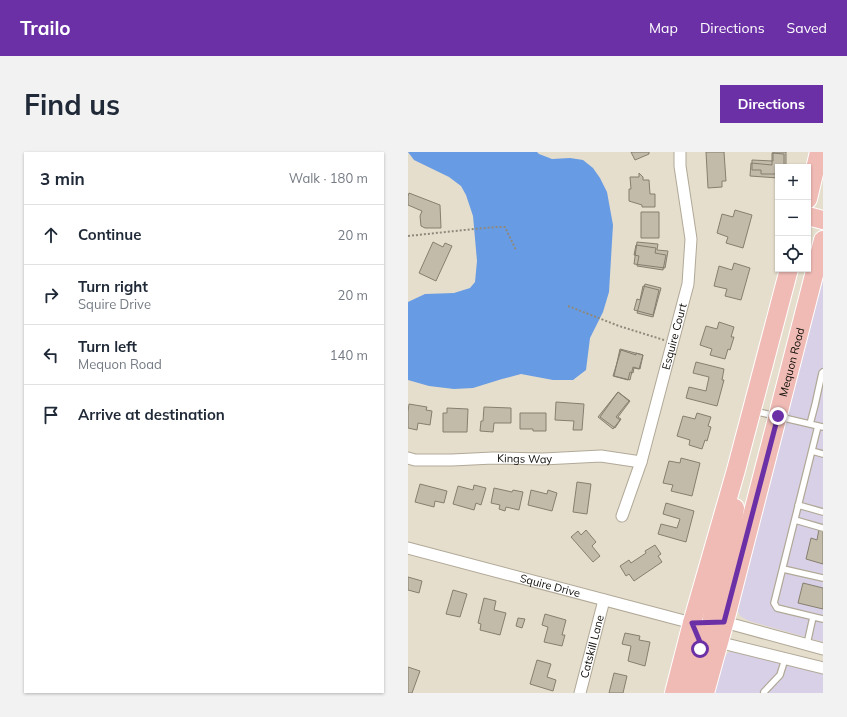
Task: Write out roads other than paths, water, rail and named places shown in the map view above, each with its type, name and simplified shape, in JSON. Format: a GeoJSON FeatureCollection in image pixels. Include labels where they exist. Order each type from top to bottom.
{"type":"FeatureCollection","features":[{"type":"Feature","properties":{"kind":"main road"},"geometry":{"type":"LineString","coordinates":[[811,187],[819,152]]}},
{"type":"Feature","properties":{"kind":"main road"},"geometry":{"type":"LineString","coordinates":[[811,217],[823,220]]}},
{"type":"Feature","properties":{"kind":"main road","name":"Mequon Road"},"geometry":{"type":"LineString","coordinates":[[718,622],[778,416],[823,240]]}},
{"type":"Feature","properties":{"kind":"main road"},"geometry":{"type":"LineString","coordinates":[[674,693],[692,623],[736,470],[788,272]]}},
{"type":"Feature","properties":{"kind":"main road"},"geometry":{"type":"LineString","coordinates":[[705,693],[718,642],[712,630],[718,622],[714,604],[729,547],[734,509],[736,470]]}},
{"type":"Feature","properties":{"kind":"main road"},"geometry":{"type":"LineString","coordinates":[[690,693],[700,654],[700,642],[692,623]]}},
{"type":"Feature","properties":{"kind":"street","name":"Esquire Court"},"geometry":{"type":"LineString","coordinates":[[622,516],[641,462],[688,284],[691,239],[680,166],[680,152]]}},
{"type":"Feature","properties":{"kind":"street","name":"Kings Way"},"geometry":{"type":"LineString","coordinates":[[408,458],[415,460],[452,460],[493,458],[543,459],[601,456],[641,462]]}},
{"type":"Feature","properties":{"kind":"street","name":"Squire Drive"},"geometry":{"type":"LineString","coordinates":[[408,548],[692,623],[718,622],[823,649]]}},
{"type":"Feature","properties":{"kind":"street","name":"Catskill Lane"},"geometry":{"type":"LineString","coordinates":[[580,693],[604,600]]}},
{"type":"Feature","properties":{"kind":"street","name":"Squire Drive"},"geometry":{"type":"LineString","coordinates":[[692,623],[718,642],[823,668]]}},
{"type":"Feature","properties":{"kind":"lane"},"geometry":{"type":"LineString","coordinates":[[810,424],[816,405],[823,372]]}},
{"type":"Feature","properties":{"kind":"lane"},"geometry":{"type":"LineString","coordinates":[[752,410],[821,427],[812,451],[774,603],[777,608],[823,619]]}},
{"type":"Feature","properties":{"kind":"lane"},"geometry":{"type":"LineString","coordinates":[[812,451],[823,454]]}},
{"type":"Feature","properties":{"kind":"lane"},"geometry":{"type":"LineString","coordinates":[[798,505],[823,512]]}},
{"type":"Feature","properties":{"kind":"lane"},"geometry":{"type":"LineString","coordinates":[[795,520],[823,528]]}},
{"type":"Feature","properties":{"kind":"lane"},"geometry":{"type":"LineString","coordinates":[[783,569],[823,578]]}},
{"type":"Feature","properties":{"kind":"lane"},"geometry":{"type":"LineString","coordinates":[[807,644],[813,616]]}},
{"type":"Feature","properties":{"kind":"lane"},"geometry":{"type":"LineString","coordinates":[[765,693],[780,675],[786,659]]}},
{"type":"Feature","properties":{"kind":"water"},"geometry":{"type":"Polygon","coordinates":[[[408,152],[537,152],[552,159],[570,158],[583,160],[593,168],[607,192],[613,225],[609,292],[603,312],[590,338],[586,370],[573,380],[553,380],[521,374],[473,388],[454,389],[429,386],[408,380],[408,302],[425,294],[454,293],[470,288],[475,282],[477,261],[473,216],[466,195],[461,186],[449,177],[414,160],[408,152]]]}}]}
